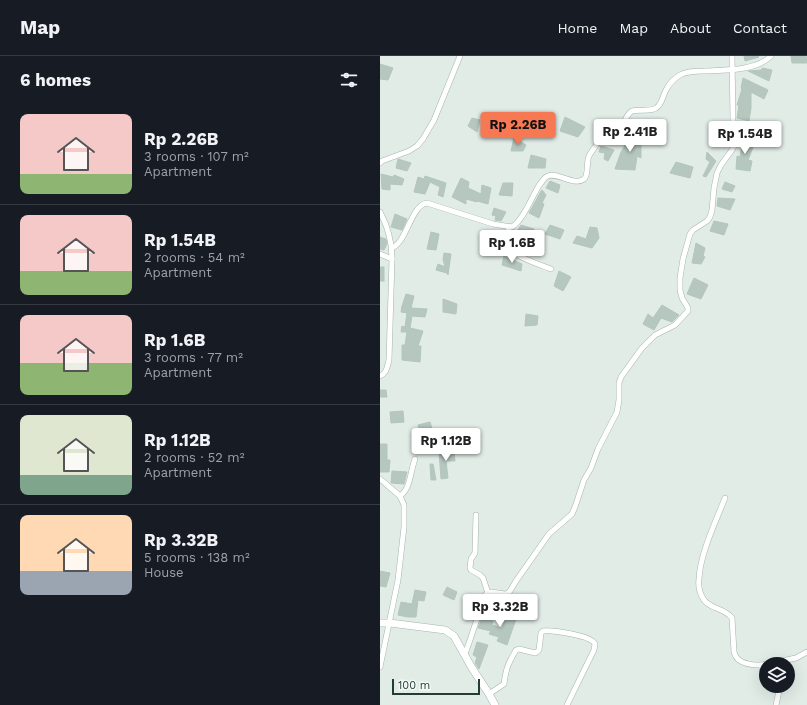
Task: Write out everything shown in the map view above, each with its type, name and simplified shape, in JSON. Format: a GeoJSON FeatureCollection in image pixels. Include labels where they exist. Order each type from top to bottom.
{"type":"FeatureCollection","features":[{"type":"Feature","properties":{"kind":"street"},"geometry":{"type":"LineString","coordinates":[[380,163],[409,151],[417,146],[423,139],[434,120],[460,56]]}},
{"type":"Feature","properties":{"kind":"street"},"geometry":{"type":"LineString","coordinates":[[464,654],[485,595],[491,592],[508,593],[549,534],[572,514],[576,507],[584,480],[591,468],[598,449],[618,412],[619,383],[621,377],[642,348],[655,335],[675,325],[688,311],[680,290],[683,258],[690,234],[693,230],[710,218],[717,173],[732,150],[736,138],[733,120],[732,56]]}},
{"type":"Feature","properties":{"kind":"street"},"geometry":{"type":"LineString","coordinates":[[392,248],[396,247],[399,243],[413,216],[424,203],[493,224],[512,227],[518,222],[537,189],[546,177],[554,175],[571,180],[581,180],[584,178],[586,176],[589,155],[599,142],[607,135],[618,131],[630,113],[634,111],[656,109],[666,89],[681,74],[692,71],[732,70],[755,66],[771,56]]}},
{"type":"Feature","properties":{"kind":"street"},"geometry":{"type":"LineString","coordinates":[[380,212],[384,220],[392,248],[391,337],[389,360],[386,371],[380,376]]}},
{"type":"Feature","properties":{"kind":"street"},"geometry":{"type":"LineString","coordinates":[[509,227],[508,243],[512,252],[522,258],[551,269]]}},
{"type":"Feature","properties":{"kind":"street"},"geometry":{"type":"LineString","coordinates":[[380,254],[392,259]]}},
{"type":"Feature","properties":{"kind":"street"},"geometry":{"type":"LineString","coordinates":[[400,496],[406,490],[415,460]]}},
{"type":"Feature","properties":{"kind":"street"},"geometry":{"type":"LineString","coordinates":[[380,480],[400,496],[404,505],[404,527],[398,580],[380,668]]}},
{"type":"Feature","properties":{"kind":"street"},"geometry":{"type":"LineString","coordinates":[[725,498],[705,552],[699,586],[704,600],[726,612],[732,618],[735,657],[739,661],[745,663],[759,664]]}},
{"type":"Feature","properties":{"kind":"street"},"geometry":{"type":"LineString","coordinates":[[476,515],[475,553],[471,560],[470,568],[483,578],[488,593]]}},
{"type":"Feature","properties":{"kind":"street"},"geometry":{"type":"LineString","coordinates":[[380,623],[445,630],[454,636],[495,705]]}},
{"type":"Feature","properties":{"kind":"street"},"geometry":{"type":"LineString","coordinates":[[489,694],[504,684],[507,666],[516,650],[519,649],[537,652],[539,650],[541,633],[543,631],[564,632],[586,638],[595,645],[594,650],[567,705]]}},
{"type":"Feature","properties":{"kind":"street"},"geometry":{"type":"LineString","coordinates":[[795,658],[807,652]]}},
{"type":"Feature","properties":{"kind":"street"},"geometry":{"type":"LineString","coordinates":[[776,705],[779,693]]}},
{"type":"Feature","properties":{"kind":"building"},"geometry":{"type":"Polygon","coordinates":[[[744,56],[758,56],[759,57],[745,61],[744,56]]]}},
{"type":"Feature","properties":{"kind":"building"},"geometry":{"type":"Polygon","coordinates":[[[791,56],[806,56],[807,63],[792,63],[791,56]]]}},
{"type":"Feature","properties":{"kind":"building"},"geometry":{"type":"Polygon","coordinates":[[[380,64],[393,68],[388,80],[380,79],[380,64]]]}},
{"type":"Feature","properties":{"kind":"building"},"geometry":{"type":"Polygon","coordinates":[[[762,68],[772,70],[769,81],[748,71],[762,70],[762,68]]]}},
{"type":"Feature","properties":{"kind":"building"},"geometry":{"type":"Polygon","coordinates":[[[743,78],[768,90],[764,99],[751,92],[749,121],[737,118],[739,105],[737,105],[742,89],[743,78]]]}},
{"type":"Feature","properties":{"kind":"building"},"geometry":{"type":"Polygon","coordinates":[[[565,117],[585,127],[578,137],[560,131],[565,117]]]}},
{"type":"Feature","properties":{"kind":"building"},"geometry":{"type":"Polygon","coordinates":[[[472,118],[480,120],[477,132],[468,126],[472,118]]]}},
{"type":"Feature","properties":{"kind":"building"},"geometry":{"type":"Polygon","coordinates":[[[630,129],[640,133],[631,144],[641,145],[641,158],[637,156],[635,170],[615,169],[621,152],[629,139],[627,138],[630,129]]]}},
{"type":"Feature","properties":{"kind":"building"},"geometry":{"type":"Polygon","coordinates":[[[514,138],[526,145],[523,151],[511,151],[514,138]]]}},
{"type":"Feature","properties":{"kind":"building"},"geometry":{"type":"Polygon","coordinates":[[[743,138],[756,140],[748,160],[752,161],[750,171],[736,169],[737,156],[740,157],[743,138]]]}},
{"type":"Feature","properties":{"kind":"building"},"geometry":{"type":"Polygon","coordinates":[[[601,146],[614,150],[608,161],[604,159],[605,153],[599,152],[601,146]]]}},
{"type":"Feature","properties":{"kind":"building"},"geometry":{"type":"Polygon","coordinates":[[[707,152],[716,161],[706,177],[703,176],[710,162],[706,159],[707,152]]]}},
{"type":"Feature","properties":{"kind":"building"},"geometry":{"type":"Polygon","coordinates":[[[531,155],[546,159],[545,168],[528,168],[531,155]]]}},
{"type":"Feature","properties":{"kind":"building"},"geometry":{"type":"Polygon","coordinates":[[[398,159],[411,163],[407,171],[396,168],[398,159]]]}},
{"type":"Feature","properties":{"kind":"building"},"geometry":{"type":"Polygon","coordinates":[[[676,162],[693,167],[690,178],[670,173],[676,162]]]}},
{"type":"Feature","properties":{"kind":"building"},"geometry":{"type":"Polygon","coordinates":[[[381,174],[393,177],[394,175],[404,179],[402,185],[390,184],[390,190],[382,189],[381,174]]]}},
{"type":"Feature","properties":{"kind":"building"},"geometry":{"type":"Polygon","coordinates":[[[425,176],[446,183],[443,197],[438,195],[440,187],[430,182],[425,194],[414,192],[418,177],[424,179],[425,176]]]}},
{"type":"Feature","properties":{"kind":"building"},"geometry":{"type":"Polygon","coordinates":[[[461,178],[469,182],[468,188],[481,194],[482,185],[491,188],[488,204],[466,199],[466,204],[452,197],[461,178]]]}},
{"type":"Feature","properties":{"kind":"building"},"geometry":{"type":"Polygon","coordinates":[[[550,181],[560,185],[558,193],[546,188],[550,181]]]}},
{"type":"Feature","properties":{"kind":"building"},"geometry":{"type":"Polygon","coordinates":[[[725,182],[735,186],[732,192],[722,189],[725,182]]]}},
{"type":"Feature","properties":{"kind":"building"},"geometry":{"type":"Polygon","coordinates":[[[503,183],[513,183],[512,196],[499,195],[503,183]]]}},
{"type":"Feature","properties":{"kind":"building"},"geometry":{"type":"Polygon","coordinates":[[[542,190],[546,195],[542,203],[544,204],[539,218],[529,213],[542,190]]]}},
{"type":"Feature","properties":{"kind":"building"},"geometry":{"type":"Polygon","coordinates":[[[718,198],[735,199],[730,210],[717,206],[718,198]]]}},
{"type":"Feature","properties":{"kind":"building"},"geometry":{"type":"Polygon","coordinates":[[[494,208],[506,212],[501,221],[495,220],[496,216],[492,215],[494,208]]]}},
{"type":"Feature","properties":{"kind":"building"},"geometry":{"type":"Polygon","coordinates":[[[395,214],[407,219],[402,230],[391,227],[395,214]]]}},
{"type":"Feature","properties":{"kind":"building"},"geometry":{"type":"Polygon","coordinates":[[[714,221],[728,224],[724,235],[710,231],[714,221]]]}},
{"type":"Feature","properties":{"kind":"building"},"geometry":{"type":"Polygon","coordinates":[[[521,225],[534,229],[528,239],[514,236],[521,225]]]}},
{"type":"Feature","properties":{"kind":"building"},"geometry":{"type":"Polygon","coordinates":[[[550,225],[564,230],[560,239],[545,234],[550,225]]]}},
{"type":"Feature","properties":{"kind":"building"},"geometry":{"type":"Polygon","coordinates":[[[590,227],[597,228],[599,238],[592,248],[573,243],[577,236],[586,239],[590,227]]]}},
{"type":"Feature","properties":{"kind":"building"},"geometry":{"type":"Polygon","coordinates":[[[431,232],[439,234],[436,250],[427,249],[431,232]]]}},
{"type":"Feature","properties":{"kind":"building"},"geometry":{"type":"Polygon","coordinates":[[[380,237],[386,239],[387,244],[384,250],[380,249],[380,237]]]}},
{"type":"Feature","properties":{"kind":"building"},"geometry":{"type":"Polygon","coordinates":[[[696,243],[705,248],[703,256],[705,257],[701,264],[692,263],[696,243]]]}},
{"type":"Feature","properties":{"kind":"building"},"geometry":{"type":"Polygon","coordinates":[[[444,253],[451,254],[448,275],[447,273],[436,270],[438,264],[445,267],[443,259],[444,253]]]}},
{"type":"Feature","properties":{"kind":"building"},"geometry":{"type":"Polygon","coordinates":[[[504,256],[522,264],[521,271],[502,265],[504,256]]]}},
{"type":"Feature","properties":{"kind":"building"},"geometry":{"type":"Polygon","coordinates":[[[380,267],[384,267],[384,281],[380,281],[380,267]]]}},
{"type":"Feature","properties":{"kind":"building"},"geometry":{"type":"Polygon","coordinates":[[[559,271],[571,277],[563,291],[554,286],[559,271]]]}},
{"type":"Feature","properties":{"kind":"building"},"geometry":{"type":"Polygon","coordinates":[[[694,278],[708,285],[701,299],[687,294],[694,278]]]}},
{"type":"Feature","properties":{"kind":"building"},"geometry":{"type":"Polygon","coordinates":[[[406,294],[414,296],[411,308],[427,309],[425,317],[412,316],[410,328],[423,331],[418,346],[421,346],[420,362],[402,360],[402,345],[405,345],[407,332],[401,332],[402,326],[405,327],[407,313],[401,312],[406,294]]]}},
{"type":"Feature","properties":{"kind":"building"},"geometry":{"type":"Polygon","coordinates":[[[443,299],[457,304],[456,314],[443,312],[443,299]]]}},
{"type":"Feature","properties":{"kind":"building"},"geometry":{"type":"Polygon","coordinates":[[[662,305],[679,315],[672,322],[661,318],[654,330],[643,324],[648,314],[653,318],[662,305]]]}},
{"type":"Feature","properties":{"kind":"building"},"geometry":{"type":"Polygon","coordinates":[[[526,314],[538,316],[537,325],[525,326],[526,314]]]}},
{"type":"Feature","properties":{"kind":"building"},"geometry":{"type":"Polygon","coordinates":[[[380,390],[386,390],[387,397],[380,397],[380,390]]]}},
{"type":"Feature","properties":{"kind":"building"},"geometry":{"type":"Polygon","coordinates":[[[403,411],[404,422],[391,423],[390,412],[403,411]]]}},
{"type":"Feature","properties":{"kind":"building"},"geometry":{"type":"Polygon","coordinates":[[[430,422],[434,435],[428,437],[430,448],[415,451],[413,442],[423,440],[418,425],[430,422]]]}},
{"type":"Feature","properties":{"kind":"building"},"geometry":{"type":"Polygon","coordinates":[[[380,444],[387,444],[387,460],[390,460],[389,472],[380,472],[380,444]]]}},
{"type":"Feature","properties":{"kind":"building"},"geometry":{"type":"Polygon","coordinates":[[[454,450],[455,461],[446,461],[448,478],[441,479],[439,451],[454,450]]]}},
{"type":"Feature","properties":{"kind":"building"},"geometry":{"type":"Polygon","coordinates":[[[430,464],[433,464],[436,480],[431,480],[430,464]]]}},
{"type":"Feature","properties":{"kind":"building"},"geometry":{"type":"Polygon","coordinates":[[[392,471],[407,472],[404,484],[391,483],[392,471]]]}},
{"type":"Feature","properties":{"kind":"building"},"geometry":{"type":"Polygon","coordinates":[[[380,571],[390,573],[386,587],[380,586],[380,571]]]}},
{"type":"Feature","properties":{"kind":"building"},"geometry":{"type":"Polygon","coordinates":[[[447,587],[457,592],[454,600],[443,595],[447,587]]]}},
{"type":"Feature","properties":{"kind":"building"},"geometry":{"type":"Polygon","coordinates":[[[415,590],[426,592],[424,601],[418,600],[416,617],[398,615],[401,602],[412,604],[415,590]]]}},
{"type":"Feature","properties":{"kind":"building"},"geometry":{"type":"Polygon","coordinates":[[[508,611],[513,614],[512,618],[516,619],[507,645],[497,641],[499,637],[489,634],[491,631],[478,628],[482,618],[493,621],[492,625],[502,628],[508,611]]]}},
{"type":"Feature","properties":{"kind":"building"},"geometry":{"type":"Polygon","coordinates":[[[477,642],[488,645],[479,669],[475,663],[477,657],[473,655],[477,642]]]}}]}
